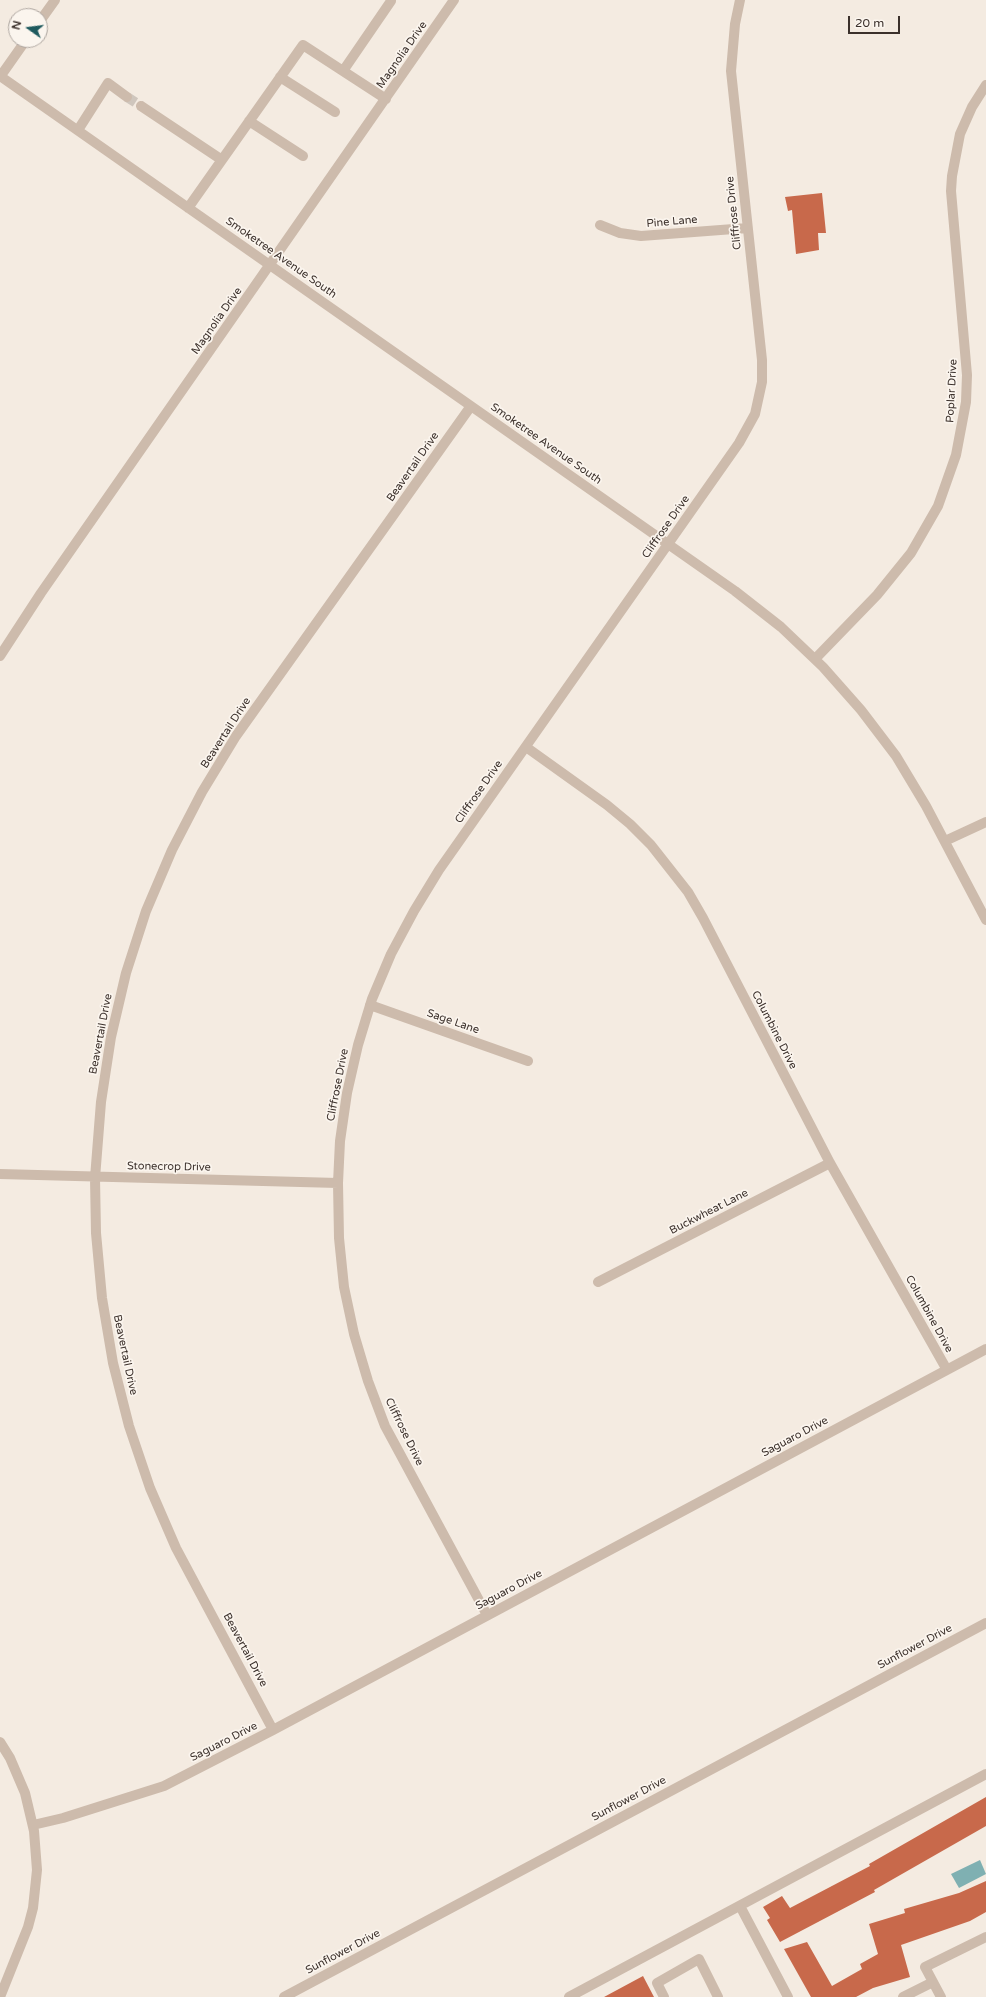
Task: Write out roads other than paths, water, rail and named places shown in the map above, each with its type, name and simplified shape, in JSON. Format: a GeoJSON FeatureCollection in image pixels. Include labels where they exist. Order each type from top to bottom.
{"type":"FeatureCollection","features":[{"type":"Feature","properties":{"kind":"street"},"geometry":{"type":"LineString","coordinates":[[48,10],[55,0]]}},
{"type":"Feature","properties":{"kind":"street","name":"Magnolia Drive"},"geometry":{"type":"LineString","coordinates":[[0,656],[41,593],[271,265],[454,0]]}},
{"type":"Feature","properties":{"kind":"street","name":"Cliffrose Drive"},"geometry":{"type":"LineString","coordinates":[[487,1615],[385,1426],[368,1381],[354,1334],[344,1286],[339,1238],[338,1184],[340,1141],[347,1093],[358,1045],[370,1005],[391,954],[414,911],[440,870],[526,746],[745,434],[758,404],[762,382],[762,360],[731,71],[735,24],[740,0]]}},
{"type":"Feature","properties":{"kind":"street"},"geometry":{"type":"LineString","coordinates":[[343,71],[391,1]]}},
{"type":"Feature","properties":{"kind":"street"},"geometry":{"type":"LineString","coordinates":[[188,208],[303,45],[386,99]]}},
{"type":"Feature","properties":{"kind":"street"},"geometry":{"type":"LineString","coordinates":[[0,76],[20,48]]}},
{"type":"Feature","properties":{"kind":"street","name":"Smoketree Avenue South"},"geometry":{"type":"LineString","coordinates":[[0,76],[735,591],[780,627],[815,659],[861,710],[896,756],[926,806],[986,920]]}},
{"type":"Feature","properties":{"kind":"street"},"geometry":{"type":"LineString","coordinates":[[280,77],[334,112]]}},
{"type":"Feature","properties":{"kind":"street"},"geometry":{"type":"LineString","coordinates":[[78,130],[108,83],[127,97]]}},
{"type":"Feature","properties":{"kind":"street","name":"Poplar Drive"},"geometry":{"type":"LineString","coordinates":[[815,659],[877,595],[911,553],[938,506],[956,455],[965,409],[967,375],[951,191],[952,176],[960,134],[972,107],[986,85]]}},
{"type":"Feature","properties":{"kind":"street"},"geometry":{"type":"LineString","coordinates":[[141,106],[222,160]]}},
{"type":"Feature","properties":{"kind":"street"},"geometry":{"type":"LineString","coordinates":[[249,121],[303,156]]}},
{"type":"Feature","properties":{"kind":"street","name":"Pine Lane"},"geometry":{"type":"LineString","coordinates":[[600,225],[620,234],[641,236],[747,228]]}},
{"type":"Feature","properties":{"kind":"street","name":"Beavertail Drive"},"geometry":{"type":"LineString","coordinates":[[273,1730],[176,1548],[150,1488],[129,1426],[113,1363],[102,1298],[96,1233],[95,1178],[100,1102],[112,1030],[126,973],[146,911],[172,850],[202,792],[236,736],[471,406]]}},
{"type":"Feature","properties":{"kind":"street","name":"Columbine Drive"},"geometry":{"type":"LineString","coordinates":[[526,746],[607,805],[651,845],[670,868],[703,918],[830,1163],[947,1370]]}},
{"type":"Feature","properties":{"kind":"street"},"geometry":{"type":"LineString","coordinates":[[945,841],[986,822]]}},
{"type":"Feature","properties":{"kind":"street","name":"Sage Lane"},"geometry":{"type":"LineString","coordinates":[[370,1005],[528,1061]]}},
{"type":"Feature","properties":{"kind":"street","name":"Buckwheat Lane"},"geometry":{"type":"LineString","coordinates":[[598,1282],[830,1163]]}},
{"type":"Feature","properties":{"kind":"street","name":"Stonecrop Drive"},"geometry":{"type":"LineString","coordinates":[[0,1174],[338,1184]]}},
{"type":"Feature","properties":{"kind":"street","name":"Saguaro Drive"},"geometry":{"type":"LineString","coordinates":[[33,1825],[64,1818],[164,1786],[273,1730],[986,1349]]}},
{"type":"Feature","properties":{"kind":"street","name":"Sunflower Drive"},"geometry":{"type":"LineString","coordinates":[[284,1997],[986,1623]]}},
{"type":"Feature","properties":{"kind":"street"},"geometry":{"type":"LineString","coordinates":[[0,1742],[18,1775],[25,1793],[33,1825],[37,1870],[33,1908],[22,1945],[0,1997]]}},
{"type":"Feature","properties":{"kind":"street"},"geometry":{"type":"LineString","coordinates":[[569,1997],[986,1774]]}},
{"type":"Feature","properties":{"kind":"street"},"geometry":{"type":"LineString","coordinates":[[740,1906],[788,1997]]}},
{"type":"Feature","properties":{"kind":"street"},"geometry":{"type":"LineString","coordinates":[[940,1997],[925,1967],[986,1937]]}},
{"type":"Feature","properties":{"kind":"street"},"geometry":{"type":"LineString","coordinates":[[664,1997],[658,1983],[699,1959],[718,1997]]}},
{"type":"Feature","properties":{"kind":"street"},"geometry":{"type":"LineString","coordinates":[[903,1997],[933,1982]]}},
{"type":"Feature","properties":{"kind":"water"},"geometry":{"type":"Polygon","coordinates":[[[980,1860],[986,1874],[959,1888],[951,1874],[980,1860]]]}},
{"type":"Feature","properties":{"kind":"tunnel"},"geometry":{"type":"LineString","coordinates":[[127,97],[141,106]]}}]}
